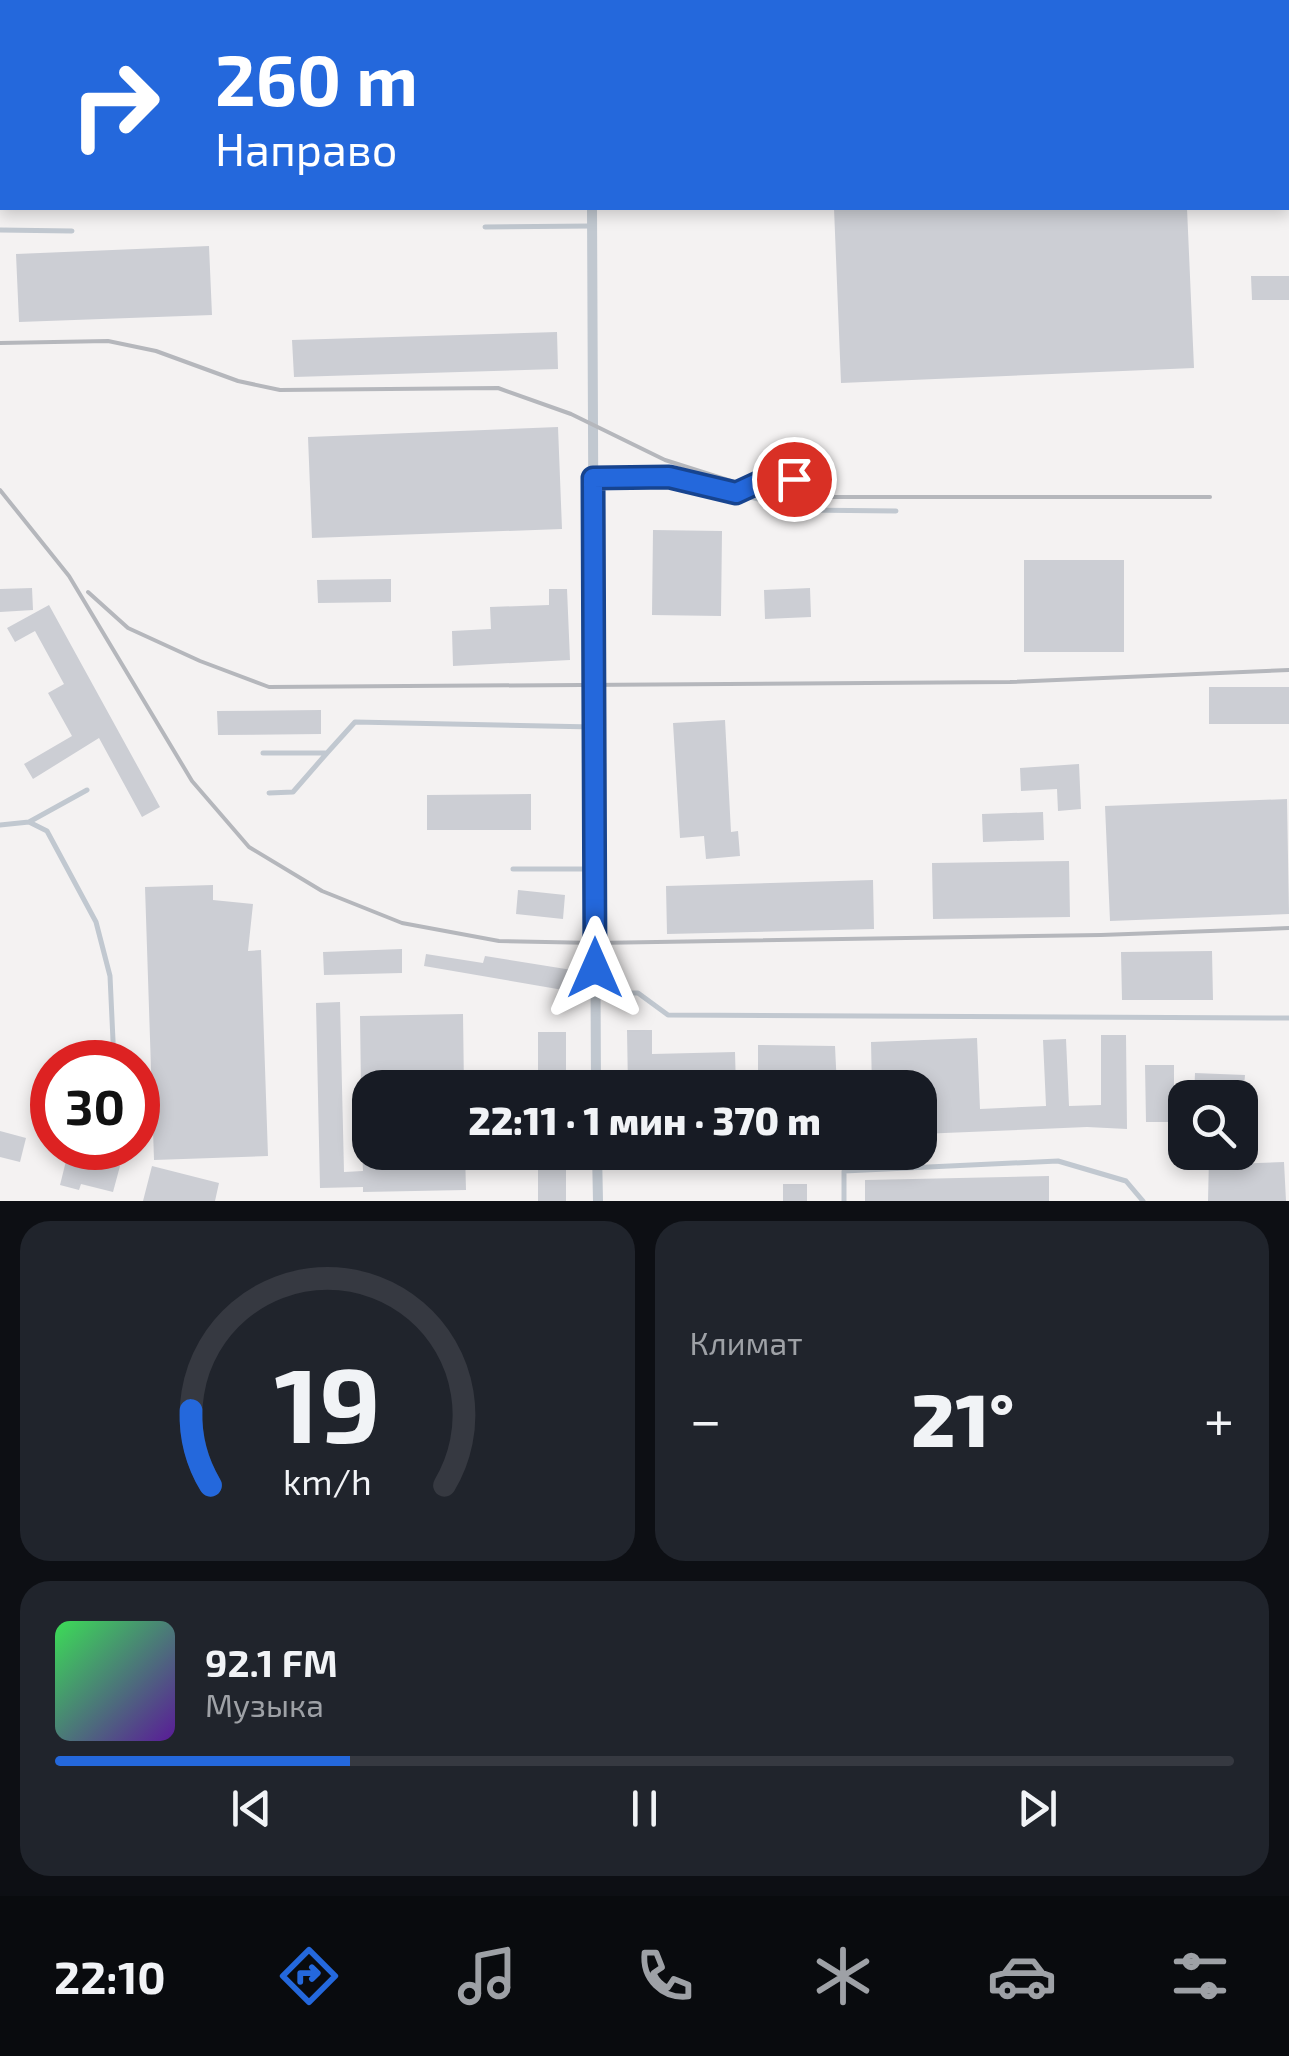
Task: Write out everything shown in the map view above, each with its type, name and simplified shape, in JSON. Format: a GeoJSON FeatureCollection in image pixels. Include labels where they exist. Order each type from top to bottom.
{"type":"FeatureCollection","features":[{"type":"Feature","properties":{"kind":"street"},"geometry":{"type":"LineString","coordinates":[[592,210],[596,1070]]}},
{"type":"Feature","properties":{"kind":"street"},"geometry":{"type":"LineString","coordinates":[[597,1170],[598,1201]]}},
{"type":"Feature","properties":{"kind":"lane"},"geometry":{"type":"LineString","coordinates":[[485,227],[592,226]]}},
{"type":"Feature","properties":{"kind":"lane"},"geometry":{"type":"LineString","coordinates":[[0,230],[72,231]]}},
{"type":"Feature","properties":{"kind":"lane"},"geometry":{"type":"LineString","coordinates":[[593,478],[669,477],[803,510],[896,511]]}},
{"type":"Feature","properties":{"kind":"lane"},"geometry":{"type":"LineString","coordinates":[[736,493],[764,480],[794,479]]}},
{"type":"Feature","properties":{"kind":"lane"},"geometry":{"type":"LineString","coordinates":[[268,792],[294,792],[355,722],[594,726]]}},
{"type":"Feature","properties":{"kind":"lane"},"geometry":{"type":"LineString","coordinates":[[263,753],[327,753]]}},
{"type":"Feature","properties":{"kind":"lane"},"geometry":{"type":"LineString","coordinates":[[0,825],[29,822],[87,790]]}},
{"type":"Feature","properties":{"kind":"lane"},"geometry":{"type":"LineString","coordinates":[[29,822],[46,831],[96,922],[110,976],[113,1040]]}},
{"type":"Feature","properties":{"kind":"lane"},"geometry":{"type":"LineString","coordinates":[[514,869],[594,869]]}},
{"type":"Feature","properties":{"kind":"lane"},"geometry":{"type":"LineString","coordinates":[[596,993],[638,992],[668,1015],[1289,1018]]}},
{"type":"Feature","properties":{"kind":"lane"},"geometry":{"type":"LineString","coordinates":[[844,1201],[844,1171],[1058,1162],[1126,1181],[1143,1201]]}},
{"type":"Feature","properties":{"kind":"building"},"geometry":{"type":"Polygon","coordinates":[[[834,210],[1187,210],[1194,368],[841,383],[834,210]]]}},
{"type":"Feature","properties":{"kind":"building"},"geometry":{"type":"Polygon","coordinates":[[[209,246],[212,315],[19,322],[16,254],[209,246]]]}},
{"type":"Feature","properties":{"kind":"building"},"geometry":{"type":"Polygon","coordinates":[[[1251,276],[1289,276],[1289,300],[1252,300],[1251,276]]]}},
{"type":"Feature","properties":{"kind":"building"},"geometry":{"type":"Polygon","coordinates":[[[557,332],[558,369],[294,377],[292,340],[557,332]]]}},
{"type":"Feature","properties":{"kind":"building"},"geometry":{"type":"Polygon","coordinates":[[[558,427],[562,529],[312,538],[308,437],[558,427]]]}},
{"type":"Feature","properties":{"kind":"building"},"geometry":{"type":"Polygon","coordinates":[[[653,530],[722,531],[721,616],[652,615],[653,530]]]}},
{"type":"Feature","properties":{"kind":"building"},"geometry":{"type":"Polygon","coordinates":[[[1024,560],[1124,560],[1124,652],[1024,652],[1024,560]]]}},
{"type":"Feature","properties":{"kind":"building"},"geometry":{"type":"Polygon","coordinates":[[[391,579],[391,602],[318,603],[317,580],[391,579]]]}},
{"type":"Feature","properties":{"kind":"building"},"geometry":{"type":"Polygon","coordinates":[[[32,588],[33,610],[0,612],[0,589],[32,588]]]}},
{"type":"Feature","properties":{"kind":"building"},"geometry":{"type":"Polygon","coordinates":[[[810,588],[811,617],[765,619],[764,590],[810,588]]]}},
{"type":"Feature","properties":{"kind":"building"},"geometry":{"type":"Polygon","coordinates":[[[549,589],[567,589],[570,660],[453,666],[452,631],[491,629],[490,607],[549,605],[549,589]]]}},
{"type":"Feature","properties":{"kind":"building"},"geometry":{"type":"Polygon","coordinates":[[[49,605],[160,807],[142,817],[99,738],[33,779],[24,764],[72,736],[48,693],[64,684],[35,631],[15,642],[7,628],[49,605]]]}},
{"type":"Feature","properties":{"kind":"building"},"geometry":{"type":"Polygon","coordinates":[[[1209,687],[1289,687],[1289,724],[1209,724],[1209,687]]]}},
{"type":"Feature","properties":{"kind":"building"},"geometry":{"type":"Polygon","coordinates":[[[321,710],[321,734],[218,735],[217,711],[321,710]]]}},
{"type":"Feature","properties":{"kind":"building"},"geometry":{"type":"Polygon","coordinates":[[[725,720],[731,832],[738,831],[740,856],[706,859],[704,836],[680,838],[673,723],[725,720]]]}},
{"type":"Feature","properties":{"kind":"building"},"geometry":{"type":"Polygon","coordinates":[[[1079,764],[1081,809],[1058,811],[1057,789],[1021,791],[1020,768],[1079,764]]]}},
{"type":"Feature","properties":{"kind":"building"},"geometry":{"type":"Polygon","coordinates":[[[531,794],[531,830],[427,830],[427,795],[531,794]]]}},
{"type":"Feature","properties":{"kind":"building"},"geometry":{"type":"Polygon","coordinates":[[[1287,799],[1289,914],[1110,921],[1105,806],[1287,799]]]}},
{"type":"Feature","properties":{"kind":"building"},"geometry":{"type":"Polygon","coordinates":[[[1043,812],[1044,840],[983,842],[982,814],[1043,812]]]}},
{"type":"Feature","properties":{"kind":"building"},"geometry":{"type":"Polygon","coordinates":[[[1069,861],[1070,917],[933,919],[932,863],[1069,861]]]}},
{"type":"Feature","properties":{"kind":"building"},"geometry":{"type":"Polygon","coordinates":[[[873,880],[874,929],[667,934],[666,886],[873,880]]]}},
{"type":"Feature","properties":{"kind":"building"},"geometry":{"type":"Polygon","coordinates":[[[213,885],[213,900],[253,904],[248,951],[261,950],[268,1156],[160,1160],[160,1040],[150,1040],[145,887],[213,885]]]}},
{"type":"Feature","properties":{"kind":"building"},"geometry":{"type":"Polygon","coordinates":[[[518,890],[565,895],[563,919],[516,914],[518,890]]]}},
{"type":"Feature","properties":{"kind":"building"},"geometry":{"type":"Polygon","coordinates":[[[402,949],[402,973],[324,975],[323,952],[402,949]]]}},
{"type":"Feature","properties":{"kind":"building"},"geometry":{"type":"Polygon","coordinates":[[[1212,951],[1213,1000],[1122,1000],[1121,952],[1212,951]]]}},
{"type":"Feature","properties":{"kind":"building"},"geometry":{"type":"Polygon","coordinates":[[[426,954],[483,963],[485,956],[572,970],[569,991],[424,966],[426,954]]]}},
{"type":"Feature","properties":{"kind":"building"},"geometry":{"type":"Polygon","coordinates":[[[340,1002],[344,1172],[465,1170],[466,1190],[363,1192],[363,1187],[320,1188],[316,1003],[340,1002]]]}},
{"type":"Feature","properties":{"kind":"building"},"geometry":{"type":"Polygon","coordinates":[[[463,1014],[464,1070],[361,1070],[360,1016],[463,1014]]]}},
{"type":"Feature","properties":{"kind":"building"},"geometry":{"type":"Polygon","coordinates":[[[627,1030],[652,1030],[652,1054],[735,1052],[736,1070],[628,1070],[627,1030]]]}},
{"type":"Feature","properties":{"kind":"building"},"geometry":{"type":"Polygon","coordinates":[[[538,1032],[566,1032],[566,1070],[538,1070],[538,1032]]]}},
{"type":"Feature","properties":{"kind":"building"},"geometry":{"type":"Polygon","coordinates":[[[1101,1035],[1126,1035],[1127,1129],[937,1133],[937,1070],[872,1070],[871,1042],[977,1038],[980,1109],[1046,1106],[1043,1040],[1066,1039],[1069,1106],[1101,1105],[1101,1035]]]}},
{"type":"Feature","properties":{"kind":"building"},"geometry":{"type":"Polygon","coordinates":[[[758,1045],[835,1046],[836,1070],[758,1070],[758,1045]]]}},
{"type":"Feature","properties":{"kind":"building"},"geometry":{"type":"Polygon","coordinates":[[[1145,1065],[1174,1065],[1174,1080],[1168,1080],[1168,1122],[1146,1122],[1145,1065]]]}},
{"type":"Feature","properties":{"kind":"building"},"geometry":{"type":"Polygon","coordinates":[[[1195,1073],[1245,1075],[1245,1080],[1195,1080],[1195,1073]]]}},
{"type":"Feature","properties":{"kind":"building"},"geometry":{"type":"Polygon","coordinates":[[[0,1131],[26,1138],[20,1162],[0,1157],[0,1131]]]}},
{"type":"Feature","properties":{"kind":"building"},"geometry":{"type":"Polygon","coordinates":[[[1284,1162],[1286,1201],[1208,1201],[1209,1170],[1258,1170],[1258,1163],[1284,1162]]]}},
{"type":"Feature","properties":{"kind":"building"},"geometry":{"type":"Polygon","coordinates":[[[160,1168],[219,1183],[215,1201],[143,1201],[151,1170],[160,1168]]]}},
{"type":"Feature","properties":{"kind":"building"},"geometry":{"type":"Polygon","coordinates":[[[64,1170],[119,1170],[113,1192],[81,1184],[79,1190],[60,1185],[64,1170]]]}},
{"type":"Feature","properties":{"kind":"building"},"geometry":{"type":"Polygon","coordinates":[[[538,1170],[566,1170],[566,1201],[538,1201],[538,1170]]]}},
{"type":"Feature","properties":{"kind":"building"},"geometry":{"type":"Polygon","coordinates":[[[1049,1176],[1049,1201],[865,1201],[865,1180],[1049,1176]]]}},
{"type":"Feature","properties":{"kind":"building"},"geometry":{"type":"Polygon","coordinates":[[[783,1184],[807,1184],[807,1201],[783,1201],[783,1184]]]}},
{"type":"Feature","properties":{"kind":"railway"},"geometry":{"type":"LineString","coordinates":[[0,343],[108,341],[156,351],[238,381],[280,390],[498,388],[571,414],[665,460],[750,487],[807,497],[1210,497]]}},
{"type":"Feature","properties":{"kind":"railway"},"geometry":{"type":"LineString","coordinates":[[0,490],[69,576],[192,781],[249,847],[322,891],[402,923],[499,941],[595,943],[1289,928]]}},
{"type":"Feature","properties":{"kind":"railway"},"geometry":{"type":"LineString","coordinates":[[88,592],[128,628],[269,687],[1010,682],[1289,670]]}},
{"type":"Feature","properties":{"kind":"route"},"geometry":{"type":"LineString","coordinates":[[595,968],[593,478],[669,477],[736,493],[764,480],[794,479]]}}]}
